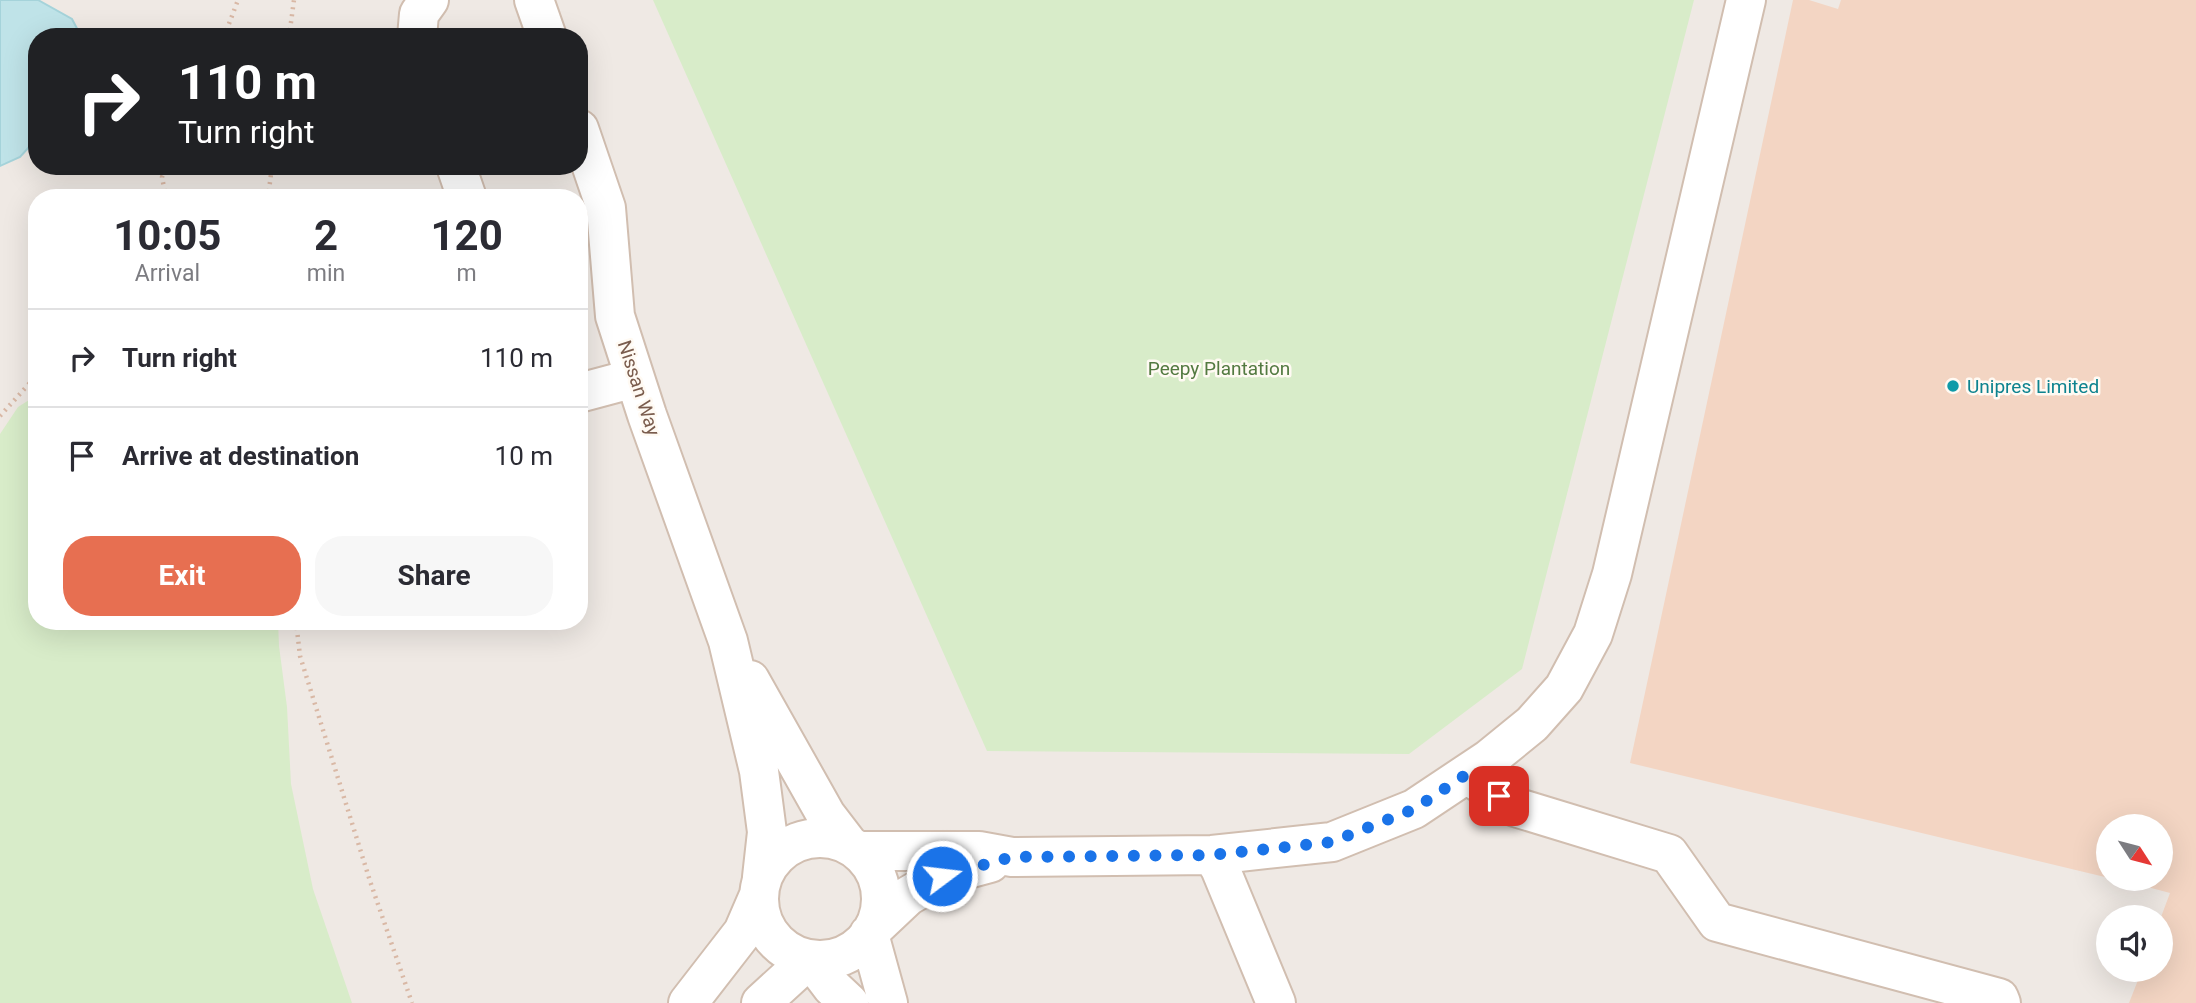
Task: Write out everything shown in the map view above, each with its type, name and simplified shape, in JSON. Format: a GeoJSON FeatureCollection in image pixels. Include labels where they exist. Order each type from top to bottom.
{"type":"FeatureCollection","features":[{"type":"Feature","properties":{"kind":"street"},"geometry":{"type":"LineString","coordinates":[[417,28],[419,14],[429,0]]}},
{"type":"Feature","properties":{"kind":"street"},"geometry":{"type":"LineString","coordinates":[[534,0],[544,28]]}},
{"type":"Feature","properties":{"kind":"street"},"geometry":{"type":"LineString","coordinates":[[688,1003],[743,932],[760,886],[775,856],[791,844],[810,838],[832,838],[853,848],[979,851],[1012,857],[1212,855],[1332,842],[1414,809],[1489,759],[1532,724],[1564,688],[1593,634],[1612,574],[1746,0]]}},
{"type":"Feature","properties":{"kind":"street","name":"Nissan Way"},"geometry":{"type":"LineString","coordinates":[[588,155],[606,208],[615,316],[728,641]]}},
{"type":"Feature","properties":{"kind":"street"},"geometry":{"type":"LineString","coordinates":[[588,391],[635,378]]}},
{"type":"Feature","properties":{"kind":"street"},"geometry":{"type":"LineString","coordinates":[[728,641],[826,815],[867,861],[878,881],[881,901],[878,917],[871,931],[888,1003]]}},
{"type":"Feature","properties":{"kind":"street"},"geometry":{"type":"LineString","coordinates":[[728,641],[759,771],[767,832],[760,886],[762,920],[773,938],[787,951],[810,962],[849,1003]]}},
{"type":"Feature","properties":{"kind":"street"},"geometry":{"type":"LineString","coordinates":[[1467,774],[1515,807],[1669,854],[1717,922],[1999,998],[2001,1003]]}},
{"type":"Feature","properties":{"kind":"street"},"geometry":{"type":"LineString","coordinates":[[1212,855],[1220,868],[1276,1003]]}},
{"type":"Feature","properties":{"kind":"street"},"geometry":{"type":"LineString","coordinates":[[761,1003],[810,962],[830,961],[853,950],[908,896],[942,876],[1012,857]]}},
{"type":"Feature","properties":{"kind":"path"},"geometry":{"type":"LineString","coordinates":[[227,28],[238,0]]}},
{"type":"Feature","properties":{"kind":"path"},"geometry":{"type":"LineString","coordinates":[[290,28],[294,0]]}},
{"type":"Feature","properties":{"kind":"path"},"geometry":{"type":"LineString","coordinates":[[0,416],[28,386]]}},
{"type":"Feature","properties":{"kind":"path"},"geometry":{"type":"LineString","coordinates":[[297,630],[300,656],[370,881],[412,1003]]}},
{"type":"Feature","properties":{"kind":"shaded area"},"geometry":{"type":"Polygon","coordinates":[[[0,0],[2196,0],[2196,1003],[0,1003],[0,0]]]}},
{"type":"Feature","properties":{"kind":"green space","name":"Peepy Plantation"},"geometry":{"type":"Polygon","coordinates":[[[653,0],[1694,0],[1522,669],[1409,754],[987,751],[653,0]]]}},
{"type":"Feature","properties":{"kind":"green space"},"geometry":{"type":"Polygon","coordinates":[[[28,401],[28,630],[278,630],[287,707],[291,784],[313,889],[352,1003],[0,1003],[0,434],[18,407],[28,401]]]}},
{"type":"Feature","properties":{"kind":"water"},"geometry":{"type":"Polygon","coordinates":[[[0,0],[38,0],[72,19],[77,28],[28,28],[28,148],[20,157],[0,166],[0,0]]]}},
{"type":"Feature","properties":{"kind":"building","name":"Unipres Limited"},"geometry":{"type":"Polygon","coordinates":[[[1793,0],[1809,0],[1838,9],[1841,0],[2196,0],[2196,1003],[2129,1003],[2137,982],[2173,982],[2173,905],[2166,905],[2170,893],[2163,891],[2174,891],[2174,814],[2096,814],[2096,875],[1630,763],[1793,0]]]}},
{"type":"Feature","properties":{"kind":"place","name":"Unipres Limited"},"geometry":{"type":"Point","coordinates":[1953,386]}},
{"type":"Feature","properties":{"kind":"route"},"geometry":{"type":"LineString","coordinates":[[942,876],[1012,857],[1212,855],[1332,842],[1414,809],[1467,774],[1499,796]]}}]}
